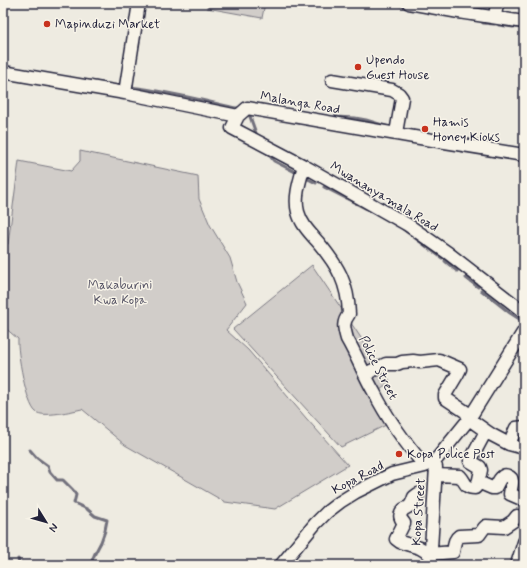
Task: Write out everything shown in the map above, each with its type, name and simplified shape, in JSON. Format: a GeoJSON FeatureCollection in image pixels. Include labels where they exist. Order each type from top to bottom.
{"type":"FeatureCollection","features":[{"type":"Feature","properties":{"kind":"street"},"geometry":{"type":"LineString","coordinates":[[126,93],[139,3]]}},
{"type":"Feature","properties":{"kind":"street"},"geometry":{"type":"LineString","coordinates":[[409,3],[452,7],[495,18],[524,22]]}},
{"type":"Feature","properties":{"kind":"street"},"geometry":{"type":"LineString","coordinates":[[495,18],[497,3]]}},
{"type":"Feature","properties":{"kind":"street"},"geometry":{"type":"LineString","coordinates":[[3,72],[126,93],[238,116]]}},
{"type":"Feature","properties":{"kind":"street"},"geometry":{"type":"LineString","coordinates":[[332,80],[392,90],[399,94],[402,98],[396,134]]}},
{"type":"Feature","properties":{"kind":"street","name":"Malanga Road"},"geometry":{"type":"LineString","coordinates":[[238,116],[246,108],[524,155]]}},
{"type":"Feature","properties":{"kind":"street","name":"Mwananyamala Road"},"geometry":{"type":"LineString","coordinates":[[238,116],[232,128],[304,166],[408,225],[448,253],[524,312]]}},
{"type":"Feature","properties":{"kind":"street","name":"Police Street"},"geometry":{"type":"LineString","coordinates":[[304,166],[298,185],[298,211],[307,229],[337,267],[344,283],[349,301],[349,314],[344,320],[345,332],[373,392],[413,452],[425,466]]}},
{"type":"Feature","properties":{"kind":"street","name":"Kopa Road"},"geometry":{"type":"LineString","coordinates":[[281,565],[315,524],[340,502],[356,492],[392,474],[425,466],[436,460],[469,419],[524,331]]}},
{"type":"Feature","properties":{"kind":"street"},"geometry":{"type":"LineString","coordinates":[[365,374],[386,364],[397,364],[413,361],[444,361],[460,369],[445,398],[466,412],[469,419],[492,435],[509,444],[524,448]]}},
{"type":"Feature","properties":{"kind":"street"},"geometry":{"type":"LineString","coordinates":[[509,444],[516,428],[524,427]]}},
{"type":"Feature","properties":{"kind":"street"},"geometry":{"type":"LineString","coordinates":[[436,475],[460,476],[466,486],[474,488],[478,482],[481,468],[470,461],[486,431]]}},
{"type":"Feature","properties":{"kind":"street","name":"Kopa Street"},"geometry":{"type":"LineString","coordinates":[[430,560],[436,460]]}},
{"type":"Feature","properties":{"kind":"street"},"geometry":{"type":"LineString","coordinates":[[418,494],[414,497],[411,505],[404,509],[400,515],[400,518],[404,523],[396,539],[420,548],[430,560],[452,552],[454,550],[455,540],[459,536],[479,535],[487,526],[504,526],[513,520],[521,518],[524,499],[510,494],[512,484],[511,478],[504,475],[495,488],[478,482]]}},
{"type":"Feature","properties":{"kind":"street"},"geometry":{"type":"LineString","coordinates":[[518,561],[524,542]]}},
{"type":"Feature","properties":{"kind":"green space"},"geometry":{"type":"Polygon","coordinates":[[[208,3],[265,3],[262,18],[207,8],[208,3]]]}},
{"type":"Feature","properties":{"kind":"green space","name":"Makaburini Kwa Kopa"},"geometry":{"type":"Polygon","coordinates":[[[80,151],[198,176],[199,199],[210,225],[230,258],[237,282],[247,303],[226,330],[248,350],[348,465],[275,509],[225,502],[125,445],[82,409],[51,414],[40,414],[36,412],[32,407],[26,389],[21,366],[18,339],[3,326],[3,244],[8,244],[19,161],[71,171],[80,161],[80,151]]]}},
{"type":"Feature","properties":{"kind":"green space"},"geometry":{"type":"Polygon","coordinates":[[[312,265],[390,381],[372,398],[386,425],[341,447],[233,329],[312,265]]]}},
{"type":"Feature","properties":{"kind":"waterway"},"geometry":{"type":"LineString","coordinates":[[390,3],[406,6]]}},
{"type":"Feature","properties":{"kind":"waterway"},"geometry":{"type":"LineString","coordinates":[[480,20],[483,23],[494,24]]}},
{"type":"Feature","properties":{"kind":"waterway"},"geometry":{"type":"LineString","coordinates":[[499,25],[513,27]]}},
{"type":"Feature","properties":{"kind":"waterway"},"geometry":{"type":"LineString","coordinates":[[516,27],[523,28]]}},
{"type":"Feature","properties":{"kind":"waterway"},"geometry":{"type":"LineString","coordinates":[[90,81],[112,85]]}},
{"type":"Feature","properties":{"kind":"waterway"},"geometry":{"type":"LineString","coordinates":[[130,87],[170,93],[236,108],[242,108]]}},
{"type":"Feature","properties":{"kind":"waterway"},"geometry":{"type":"LineString","coordinates":[[248,111],[257,136]]}},
{"type":"Feature","properties":{"kind":"waterway"},"geometry":{"type":"LineString","coordinates":[[332,118],[355,118],[389,127]]}},
{"type":"Feature","properties":{"kind":"waterway"},"geometry":{"type":"LineString","coordinates":[[266,151],[274,161],[295,172]]}},
{"type":"Feature","properties":{"kind":"waterway"},"geometry":{"type":"LineString","coordinates":[[304,177],[316,183]]}},
{"type":"Feature","properties":{"kind":"waterway"},"geometry":{"type":"LineString","coordinates":[[324,187],[371,210]]}},
{"type":"Feature","properties":{"kind":"waterway"},"geometry":{"type":"LineString","coordinates":[[403,229],[442,258]]}},
{"type":"Feature","properties":{"kind":"waterway"},"geometry":{"type":"LineString","coordinates":[[445,261],[451,266]]}},
{"type":"Feature","properties":{"kind":"waterway"},"geometry":{"type":"LineString","coordinates":[[452,267],[457,271]]}},
{"type":"Feature","properties":{"kind":"waterway"},"geometry":{"type":"LineString","coordinates":[[466,278],[478,287]]}},
{"type":"Feature","properties":{"kind":"waterway"},"geometry":{"type":"LineString","coordinates":[[481,290],[524,322]]}},
{"type":"Feature","properties":{"kind":"waterway"},"geometry":{"type":"LineString","coordinates":[[30,450],[37,458],[48,466],[50,472],[57,480],[63,480],[73,490],[76,495],[74,503],[87,509],[95,516],[107,520],[103,537],[91,565]]}},
{"type":"Feature","properties":{"kind":"waterway"},"geometry":{"type":"LineString","coordinates":[[17,565],[19,561],[18,559]]}},
{"type":"Feature","properties":{"kind":"place","name":"Mapinduzi Market"},"geometry":{"type":"Point","coordinates":[47,24]}},
{"type":"Feature","properties":{"kind":"place","name":"Upendo Guest House"},"geometry":{"type":"Point","coordinates":[358,67]}},
{"type":"Feature","properties":{"kind":"place","name":"Hamis Honey Kioks"},"geometry":{"type":"Point","coordinates":[425,129]}},
{"type":"Feature","properties":{"kind":"place","name":"Kopa Police Post"},"geometry":{"type":"Point","coordinates":[399,454]}}]}
